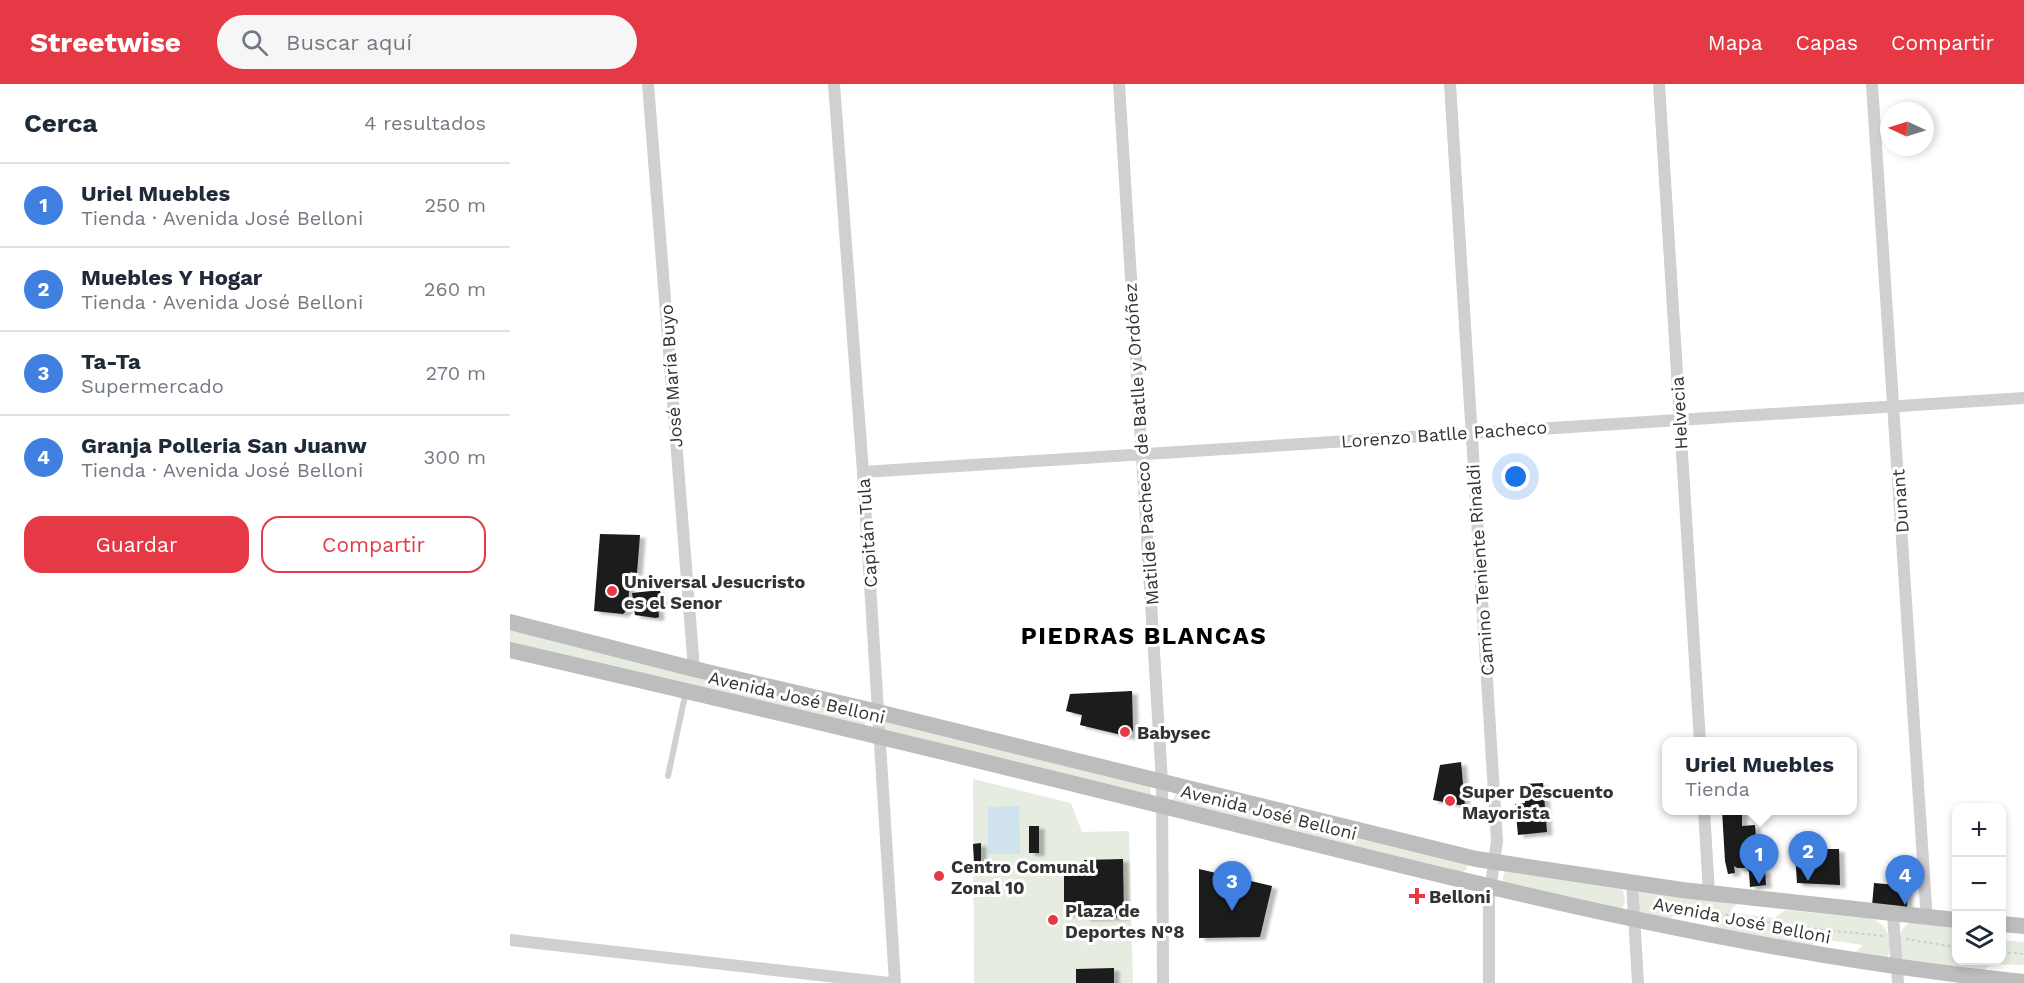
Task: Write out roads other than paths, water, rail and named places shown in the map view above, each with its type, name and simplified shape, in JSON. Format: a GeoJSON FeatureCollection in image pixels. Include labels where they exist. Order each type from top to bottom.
{"type":"FeatureCollection","features":[{"type":"Feature","properties":{"kind":"main road","name":"Avenida José Belloni"},"geometry":{"type":"LineString","coordinates":[[510,622],[694,669],[1476,859],[1709,893],[1893,915],[1952,920]]}},
{"type":"Feature","properties":{"kind":"main road","name":"Avenida José Belloni"},"geometry":{"type":"LineString","coordinates":[[510,650],[879,736],[1490,887],[1633,919],[1898,975],[2024,982]]}},
{"type":"Feature","properties":{"kind":"main road"},"geometry":{"type":"LineString","coordinates":[[2006,924],[2024,926]]}},
{"type":"Feature","properties":{"kind":"street","name":"José María Buyo"},"geometry":{"type":"LineString","coordinates":[[648,84],[694,669]]}},
{"type":"Feature","properties":{"kind":"street","name":"Capitán Tula"},"geometry":{"type":"LineString","coordinates":[[834,84],[863,472],[895,983]]}},
{"type":"Feature","properties":{"kind":"street","name":"Matilde Pacheco de Batlle y Ordóñez"},"geometry":{"type":"LineString","coordinates":[[1119,84],[1162,782],[1163,983]]}},
{"type":"Feature","properties":{"kind":"street","name":"Camino Teniente Rinaldi"},"geometry":{"type":"LineString","coordinates":[[1450,84],[1497,841],[1490,887],[1489,983]]}},
{"type":"Feature","properties":{"kind":"street","name":"Helvecia"},"geometry":{"type":"LineString","coordinates":[[1659,84],[1700,737]]}},
{"type":"Feature","properties":{"kind":"street","name":"Dunant"},"geometry":{"type":"LineString","coordinates":[[1872,84],[1925,917]]}},
{"type":"Feature","properties":{"kind":"street","name":"Lorenzo Batlle Pacheco"},"geometry":{"type":"LineString","coordinates":[[863,472],[1679,418],[2024,398]]}},
{"type":"Feature","properties":{"kind":"street"},"geometry":{"type":"LineString","coordinates":[[1704,815],[1709,893]]}},
{"type":"Feature","properties":{"kind":"street"},"geometry":{"type":"LineString","coordinates":[[1632,883],[1638,983]]}},
{"type":"Feature","properties":{"kind":"street"},"geometry":{"type":"LineString","coordinates":[[1893,915],[1898,975]]}},
{"type":"Feature","properties":{"kind":"street"},"geometry":{"type":"LineString","coordinates":[[510,940],[889,983]]}},
{"type":"Feature","properties":{"kind":"lane"},"geometry":{"type":"LineString","coordinates":[[668,776],[686,691]]}},
{"type":"Feature","properties":{"kind":"water"},"geometry":{"type":"Polygon","coordinates":[[[1019,806],[1020,854],[988,854],[988,807],[1019,806]]]}},
{"type":"Feature","properties":{"kind":"place","name":"Universal Jesucristo es el Senor"},"geometry":{"type":"Point","coordinates":[612,591]}},
{"type":"Feature","properties":{"kind":"place","name":"Babysec"},"geometry":{"type":"Point","coordinates":[1125,732]}},
{"type":"Feature","properties":{"kind":"place","name":"Super Descuento Mayorista"},"geometry":{"type":"Point","coordinates":[1450,801]}},
{"type":"Feature","properties":{"kind":"place","name":"Centro Comunal Zonal 10"},"geometry":{"type":"Point","coordinates":[939,876]}},
{"type":"Feature","properties":{"kind":"place","name":"Muebles Y Hogar"},"geometry":{"type":"Point","coordinates":[1808,881]}},
{"type":"Feature","properties":{"kind":"place","name":"Uriel Muebles"},"geometry":{"type":"Point","coordinates":[1759,884]}},
{"type":"Feature","properties":{"kind":"place","name":"Belloni"},"geometry":{"type":"Point","coordinates":[1417,896]}},
{"type":"Feature","properties":{"kind":"place","name":"Granja Polleria San Juanw"},"geometry":{"type":"Point","coordinates":[1905,905]}},
{"type":"Feature","properties":{"kind":"place","name":"Ta-Ta"},"geometry":{"type":"Point","coordinates":[1232,911]}},
{"type":"Feature","properties":{"kind":"place","name":"Plaza de Deportes N°8"},"geometry":{"type":"Point","coordinates":[1053,920]}},
{"type":"Feature","properties":{"kind":"district","name":"PIEDRAS BLANCAS"},"geometry":{"type":"Point","coordinates":[1144,636]}}]}
